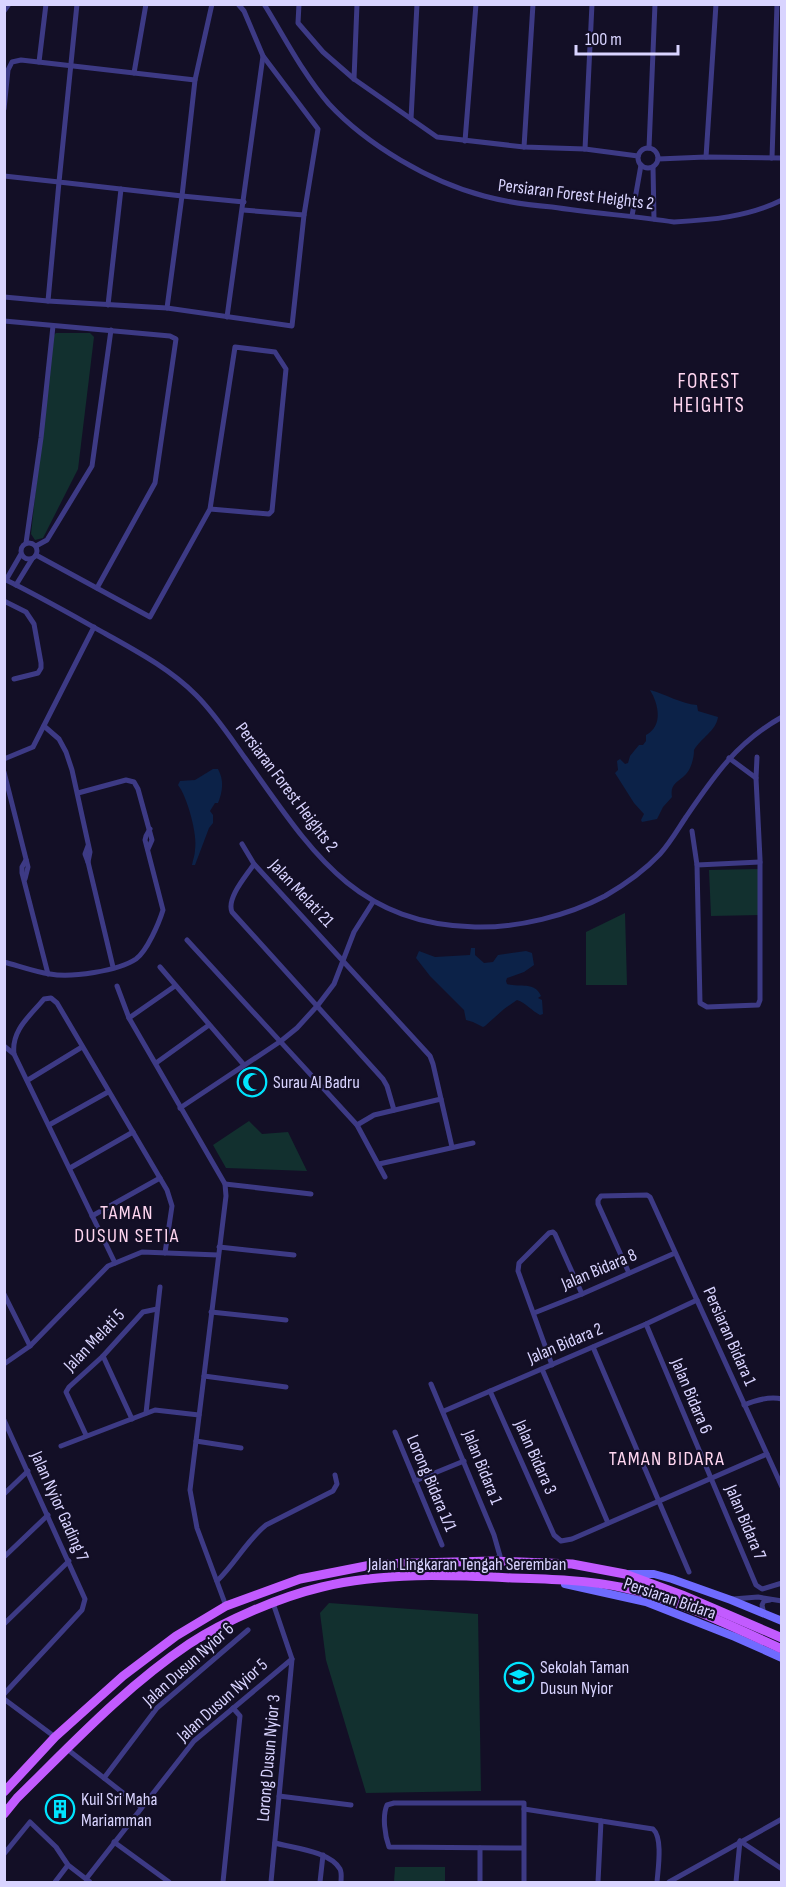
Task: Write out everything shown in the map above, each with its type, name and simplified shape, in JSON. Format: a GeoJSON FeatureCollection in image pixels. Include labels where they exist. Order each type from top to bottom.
{"type":"FeatureCollection","features":[{"type":"Feature","properties":{"kind":"main road","name":"Jalan Lingkaran Tengah Seremban"},"geometry":{"type":"LineString","coordinates":[[4,1792],[55,1737],[123,1676],[176,1636],[226,1606],[300,1579],[376,1564],[493,1561],[572,1564],[624,1574],[682,1595],[782,1638]]}},
{"type":"Feature","properties":{"kind":"main road","name":"Persiaran Bidara"},"geometry":{"type":"LineString","coordinates":[[624,1574],[654,1574],[731,1599],[782,1622]]}},
{"type":"Feature","properties":{"kind":"main road","name":"Jalan Lingkaran Tengah Seremban"},"geometry":{"type":"LineString","coordinates":[[4,1814],[17,1798],[132,1686],[190,1644],[241,1616],[322,1587],[361,1580],[411,1577],[584,1581],[626,1588],[698,1612],[782,1649]]}},
{"type":"Feature","properties":{"kind":"main road","name":"Persiaran Bidara"},"geometry":{"type":"LineString","coordinates":[[544,1579],[646,1602],[782,1658]]}},
{"type":"Feature","properties":{"kind":"street"},"geometry":{"type":"LineString","coordinates":[[4,10],[9,4]]}},
{"type":"Feature","properties":{"kind":"street"},"geometry":{"type":"LineString","coordinates":[[39,62],[46,4]]}},
{"type":"Feature","properties":{"kind":"street"},"geometry":{"type":"LineString","coordinates":[[48,301],[77,4]]}},
{"type":"Feature","properties":{"kind":"street"},"geometry":{"type":"LineString","coordinates":[[134,73],[146,4]]}},
{"type":"Feature","properties":{"kind":"street"},"geometry":{"type":"LineString","coordinates":[[167,308],[195,80],[212,4]]}},
{"type":"Feature","properties":{"kind":"street"},"geometry":{"type":"LineString","coordinates":[[4,297],[167,308],[292,326],[304,215],[318,129],[263,56],[244,11],[238,4]]}},
{"type":"Feature","properties":{"kind":"street","name":"Persiaran Forest Heights 2"},"geometry":{"type":"LineString","coordinates":[[264,4],[308,75],[328,102],[349,124],[390,154],[437,179],[483,196],[514,203],[674,222],[699,221],[753,212],[782,200]]}},
{"type":"Feature","properties":{"kind":"street"},"geometry":{"type":"LineString","coordinates":[[299,4],[298,23],[323,52],[354,79],[437,137],[524,147],[585,149],[638,156]]}},
{"type":"Feature","properties":{"kind":"street"},"geometry":{"type":"LineString","coordinates":[[354,79],[357,4]]}},
{"type":"Feature","properties":{"kind":"street"},"geometry":{"type":"LineString","coordinates":[[411,120],[417,4]]}},
{"type":"Feature","properties":{"kind":"street"},"geometry":{"type":"LineString","coordinates":[[465,141],[476,4]]}},
{"type":"Feature","properties":{"kind":"street"},"geometry":{"type":"LineString","coordinates":[[524,147],[534,4]]}},
{"type":"Feature","properties":{"kind":"street"},"geometry":{"type":"LineString","coordinates":[[585,149],[592,4]]}},
{"type":"Feature","properties":{"kind":"street"},"geometry":{"type":"LineString","coordinates":[[649,148],[655,4]]}},
{"type":"Feature","properties":{"kind":"street"},"geometry":{"type":"LineString","coordinates":[[706,157],[717,4]]}},
{"type":"Feature","properties":{"kind":"street"},"geometry":{"type":"LineString","coordinates":[[772,158],[777,4]]}},
{"type":"Feature","properties":{"kind":"street"},"geometry":{"type":"LineString","coordinates":[[227,317],[263,56]]}},
{"type":"Feature","properties":{"kind":"street"},"geometry":{"type":"LineString","coordinates":[[4,109],[8,70],[12,63],[21,60],[195,80]]}},
{"type":"Feature","properties":{"kind":"street"},"geometry":{"type":"LineString","coordinates":[[638,156],[643,150],[649,148]]}},
{"type":"Feature","properties":{"kind":"street"},"geometry":{"type":"LineString","coordinates":[[649,148],[654,151],[658,159]]}},
{"type":"Feature","properties":{"kind":"street"},"geometry":{"type":"LineString","coordinates":[[632,216],[641,165],[638,156]]}},
{"type":"Feature","properties":{"kind":"street"},"geometry":{"type":"LineString","coordinates":[[658,159],[782,158]]}},
{"type":"Feature","properties":{"kind":"street"},"geometry":{"type":"LineString","coordinates":[[654,219],[653,167],[658,159]]}},
{"type":"Feature","properties":{"kind":"street"},"geometry":{"type":"LineString","coordinates":[[641,165],[647,168],[653,167]]}},
{"type":"Feature","properties":{"kind":"street"},"geometry":{"type":"LineString","coordinates":[[4,176],[244,202]]}},
{"type":"Feature","properties":{"kind":"street"},"geometry":{"type":"LineString","coordinates":[[108,305],[121,189]]}},
{"type":"Feature","properties":{"kind":"street"},"geometry":{"type":"LineString","coordinates":[[243,210],[304,215]]}},
{"type":"Feature","properties":{"kind":"street"},"geometry":{"type":"LineString","coordinates":[[4,321],[170,336],[176,339],[155,483],[97,588]]}},
{"type":"Feature","properties":{"kind":"street"},"geometry":{"type":"LineString","coordinates":[[5,579],[21,554],[22,546],[26,543],[41,438],[52,326]]}},
{"type":"Feature","properties":{"kind":"street"},"geometry":{"type":"LineString","coordinates":[[36,546],[47,540],[92,466],[111,330]]}},
{"type":"Feature","properties":{"kind":"street"},"geometry":{"type":"LineString","coordinates":[[21,554],[25,558],[34,557],[150,617],[210,509],[235,347],[275,352],[286,369],[272,512],[269,514],[210,509]]}},
{"type":"Feature","properties":{"kind":"street"},"geometry":{"type":"LineString","coordinates":[[16,585],[38,550],[32,543],[26,543]]}},
{"type":"Feature","properties":{"kind":"street","name":"Persiaran Forest Heights 2"},"geometry":{"type":"LineString","coordinates":[[5,579],[152,660],[197,697],[227,732],[301,836],[322,861],[354,890],[373,902],[402,914],[456,927],[482,927],[524,922],[565,913],[618,887],[661,853],[717,772],[740,746],[782,717]]}},
{"type":"Feature","properties":{"kind":"street"},"geometry":{"type":"LineString","coordinates":[[4,601],[26,612],[34,624],[41,663],[38,673],[14,679]]}},
{"type":"Feature","properties":{"kind":"street"},"geometry":{"type":"LineString","coordinates":[[4,759],[33,747],[94,627]]}},
{"type":"Feature","properties":{"kind":"street"},"geometry":{"type":"LineString","coordinates":[[44,726],[59,739],[72,770],[91,854],[88,862],[113,967]]}},
{"type":"Feature","properties":{"kind":"street"},"geometry":{"type":"LineString","coordinates":[[692,831],[697,865],[700,1003],[707,1006],[756,1005],[760,1000],[757,757]]}},
{"type":"Feature","properties":{"kind":"street"},"geometry":{"type":"LineString","coordinates":[[729,758],[756,778]]}},
{"type":"Feature","properties":{"kind":"street"},"geometry":{"type":"LineString","coordinates":[[4,772],[26,860],[22,873],[48,974]]}},
{"type":"Feature","properties":{"kind":"street"},"geometry":{"type":"LineString","coordinates":[[4,962],[48,974],[79,975],[113,967],[129,962],[141,954],[160,920],[163,910],[145,840],[150,830],[134,782],[126,780],[78,793]]}},
{"type":"Feature","properties":{"kind":"street","name":"Jalan Melati 21"},"geometry":{"type":"LineString","coordinates":[[242,844],[254,864],[430,1056],[452,1148]]}},
{"type":"Feature","properties":{"kind":"street"},"geometry":{"type":"LineString","coordinates":[[697,865],[760,862]]}},
{"type":"Feature","properties":{"kind":"street"},"geometry":{"type":"LineString","coordinates":[[254,864],[233,896],[230,907],[232,912],[383,1079],[394,1110]]}},
{"type":"Feature","properties":{"kind":"street"},"geometry":{"type":"LineString","coordinates":[[180,1108],[281,1041],[318,1005],[334,984],[357,926],[373,902]]}},
{"type":"Feature","properties":{"kind":"street"},"geometry":{"type":"LineString","coordinates":[[188,940],[357,1125],[385,1177]]}},
{"type":"Feature","properties":{"kind":"street"},"geometry":{"type":"LineString","coordinates":[[160,967],[244,1065]]}},
{"type":"Feature","properties":{"kind":"street"},"geometry":{"type":"LineString","coordinates":[[117,986],[129,1018],[225,1184],[226,1196],[190,1490],[197,1528],[226,1606]]}},
{"type":"Feature","properties":{"kind":"street"},"geometry":{"type":"LineString","coordinates":[[129,1018],[175,986]]}},
{"type":"Feature","properties":{"kind":"street"},"geometry":{"type":"LineString","coordinates":[[14,1054],[13,1042],[16,1032],[44,999],[51,998],[57,1003],[167,1190],[172,1206],[165,1253]]}},
{"type":"Feature","properties":{"kind":"street"},"geometry":{"type":"LineString","coordinates":[[156,1063],[209,1025]]}},
{"type":"Feature","properties":{"kind":"street"},"geometry":{"type":"LineString","coordinates":[[4,1046],[14,1054],[28,1080],[115,1263]]}},
{"type":"Feature","properties":{"kind":"street"},"geometry":{"type":"LineString","coordinates":[[28,1080],[82,1047]]}},
{"type":"Feature","properties":{"kind":"street"},"geometry":{"type":"LineString","coordinates":[[49,1125],[108,1092]]}},
{"type":"Feature","properties":{"kind":"street"},"geometry":{"type":"LineString","coordinates":[[357,1125],[374,1115],[441,1099]]}},
{"type":"Feature","properties":{"kind":"street"},"geometry":{"type":"LineString","coordinates":[[70,1168],[133,1132]]}},
{"type":"Feature","properties":{"kind":"street"},"geometry":{"type":"LineString","coordinates":[[379,1164],[473,1143]]}},
{"type":"Feature","properties":{"kind":"street"},"geometry":{"type":"LineString","coordinates":[[92,1216],[160,1178]]}},
{"type":"Feature","properties":{"kind":"street"},"geometry":{"type":"LineString","coordinates":[[225,1184],[311,1194]]}},
{"type":"Feature","properties":{"kind":"street","name":"Persiaran Bidara 1"},"geometry":{"type":"LineString","coordinates":[[628,1273],[598,1204],[601,1196],[647,1195],[650,1197],[782,1487]]}},
{"type":"Feature","properties":{"kind":"street"},"geometry":{"type":"LineString","coordinates":[[552,1365],[517,1267],[526,1255],[549,1233],[553,1232],[582,1294]]}},
{"type":"Feature","properties":{"kind":"street"},"geometry":{"type":"LineString","coordinates":[[219,1247],[294,1255]]}},
{"type":"Feature","properties":{"kind":"street"},"geometry":{"type":"LineString","coordinates":[[4,1364],[30,1346],[108,1266],[142,1252],[218,1255]]}},
{"type":"Feature","properties":{"kind":"street","name":"Jalan Bidara 8"},"geometry":{"type":"LineString","coordinates":[[534,1313],[675,1252]]}},
{"type":"Feature","properties":{"kind":"street"},"geometry":{"type":"LineString","coordinates":[[146,1413],[160,1287]]}},
{"type":"Feature","properties":{"kind":"street"},"geometry":{"type":"LineString","coordinates":[[4,1294],[30,1346]]}},
{"type":"Feature","properties":{"kind":"street","name":"Jalan Bidara 2"},"geometry":{"type":"LineString","coordinates":[[444,1411],[697,1300]]}},
{"type":"Feature","properties":{"kind":"street","name":"Jalan Melati 5"},"geometry":{"type":"LineString","coordinates":[[87,1435],[66,1392],[143,1312],[157,1309]]}},
{"type":"Feature","properties":{"kind":"street"},"geometry":{"type":"LineString","coordinates":[[212,1312],[286,1320]]}},
{"type":"Feature","properties":{"kind":"street","name":"Jalan Bidara 6"},"geometry":{"type":"LineString","coordinates":[[646,1324],[711,1479]]}},
{"type":"Feature","properties":{"kind":"street"},"geometry":{"type":"LineString","coordinates":[[593,1347],[689,1572]]}},
{"type":"Feature","properties":{"kind":"street"},"geometry":{"type":"LineString","coordinates":[[103,1356],[132,1419]]}},
{"type":"Feature","properties":{"kind":"street"},"geometry":{"type":"LineString","coordinates":[[542,1369],[608,1523],[766,1454]]}},
{"type":"Feature","properties":{"kind":"street"},"geometry":{"type":"LineString","coordinates":[[204,1376],[286,1387]]}},
{"type":"Feature","properties":{"kind":"street","name":"Jalan Bidara 1"},"geometry":{"type":"LineString","coordinates":[[431,1384],[496,1541],[500,1556],[493,1561]]}},
{"type":"Feature","properties":{"kind":"street","name":"Jalan Bidara 3"},"geometry":{"type":"LineString","coordinates":[[490,1391],[554,1535],[561,1541],[567,1541],[608,1523]]}},
{"type":"Feature","properties":{"kind":"street"},"geometry":{"type":"LineString","coordinates":[[744,1405],[775,1397],[782,1399]]}},
{"type":"Feature","properties":{"kind":"street"},"geometry":{"type":"LineString","coordinates":[[61,1446],[155,1410],[200,1414]]}},
{"type":"Feature","properties":{"kind":"street","name":"Jalan Nyior Gading 7"},"geometry":{"type":"LineString","coordinates":[[4,1694],[82,1610],[85,1599],[5,1422]]}},
{"type":"Feature","properties":{"kind":"street","name":"Lorong Bidara 1/1"},"geometry":{"type":"LineString","coordinates":[[395,1432],[442,1545]]}},
{"type":"Feature","properties":{"kind":"street"},"geometry":{"type":"LineString","coordinates":[[196,1441],[241,1448]]}},
{"type":"Feature","properties":{"kind":"street"},"geometry":{"type":"LineString","coordinates":[[416,1481],[464,1461]]}},
{"type":"Feature","properties":{"kind":"street"},"geometry":{"type":"LineString","coordinates":[[4,1494],[28,1471]]}},
{"type":"Feature","properties":{"kind":"street"},"geometry":{"type":"LineString","coordinates":[[217,1581],[259,1530],[333,1491],[337,1484],[335,1475]]}},
{"type":"Feature","properties":{"kind":"street","name":"Jalan Bidara 7"},"geometry":{"type":"LineString","coordinates":[[711,1479],[756,1585],[762,1589],[782,1583]]}},
{"type":"Feature","properties":{"kind":"street"},"geometry":{"type":"LineString","coordinates":[[4,1557],[48,1515]]}},
{"type":"Feature","properties":{"kind":"street"},"geometry":{"type":"LineString","coordinates":[[4,1624],[69,1561]]}},
{"type":"Feature","properties":{"kind":"street"},"geometry":{"type":"LineString","coordinates":[[731,1599],[758,1597],[782,1601]]}},
{"type":"Feature","properties":{"kind":"street"},"geometry":{"type":"LineString","coordinates":[[764,1614],[762,1605],[764,1601],[772,1600]]}},
{"type":"Feature","properties":{"kind":"street","name":"Lorong Dusun Nyior 3"},"geometry":{"type":"LineString","coordinates":[[271,1882],[292,1659],[273,1604]]}},
{"type":"Feature","properties":{"kind":"street","name":"Jalan Dusun Nyior 6"},"geometry":{"type":"LineString","coordinates":[[104,1778],[157,1708],[248,1630]]}},
{"type":"Feature","properties":{"kind":"street","name":"Jalan Dusun Nyior 5"},"geometry":{"type":"LineString","coordinates":[[88,1881],[114,1842],[194,1741],[292,1659]]}},
{"type":"Feature","properties":{"kind":"street"},"geometry":{"type":"LineString","coordinates":[[4,1699],[55,1737]]}},
{"type":"Feature","properties":{"kind":"street"},"geometry":{"type":"LineString","coordinates":[[223,1882],[240,1716],[234,1708]]}},
{"type":"Feature","properties":{"kind":"street"},"geometry":{"type":"LineString","coordinates":[[67,1749],[141,1807]]}},
{"type":"Feature","properties":{"kind":"street"},"geometry":{"type":"LineString","coordinates":[[279,1796],[351,1805]]}},
{"type":"Feature","properties":{"kind":"street"},"geometry":{"type":"LineString","coordinates":[[524,1848],[389,1847],[386,1840],[385,1810],[387,1805],[394,1803],[524,1806],[653,1829],[656,1831],[658,1841],[657,1882]]}},
{"type":"Feature","properties":{"kind":"street"},"geometry":{"type":"LineString","coordinates":[[524,1806],[524,1882]]}},
{"type":"Feature","properties":{"kind":"street"},"geometry":{"type":"LineString","coordinates":[[670,1882],[782,1819]]}},
{"type":"Feature","properties":{"kind":"street"},"geometry":{"type":"LineString","coordinates":[[598,1882],[601,1821]]}},
{"type":"Feature","properties":{"kind":"street"},"geometry":{"type":"LineString","coordinates":[[4,1854],[30,1822],[56,1847],[68,1865],[88,1881]]}},
{"type":"Feature","properties":{"kind":"street"},"geometry":{"type":"LineString","coordinates":[[740,1841],[782,1869]]}},
{"type":"Feature","properties":{"kind":"street"},"geometry":{"type":"LineString","coordinates":[[736,1882],[740,1841]]}},
{"type":"Feature","properties":{"kind":"street"},"geometry":{"type":"LineString","coordinates":[[114,1842],[169,1882]]}},
{"type":"Feature","properties":{"kind":"street"},"geometry":{"type":"LineString","coordinates":[[275,1843],[323,1855],[336,1864],[341,1871],[341,1882]]}},
{"type":"Feature","properties":{"kind":"street"},"geometry":{"type":"LineString","coordinates":[[480,1848],[480,1882]]}},
{"type":"Feature","properties":{"kind":"street"},"geometry":{"type":"LineString","coordinates":[[320,1882],[323,1855]]}},
{"type":"Feature","properties":{"kind":"street"},"geometry":{"type":"LineString","coordinates":[[55,1882],[68,1865]]}},
{"type":"Feature","properties":{"kind":"green space"},"geometry":{"type":"Polygon","coordinates":[[[56,333],[90,333],[94,337],[78,469],[43,538],[35,540],[31,534],[52,337],[56,333]]]}},
{"type":"Feature","properties":{"kind":"green space"},"geometry":{"type":"Polygon","coordinates":[[[760,869],[760,915],[711,916],[709,870],[760,869]]]}},
{"type":"Feature","properties":{"kind":"green space"},"geometry":{"type":"Polygon","coordinates":[[[625,913],[627,985],[586,985],[586,932],[625,913]]]}},
{"type":"Feature","properties":{"kind":"green space"},"geometry":{"type":"Polygon","coordinates":[[[249,1121],[262,1134],[288,1132],[307,1171],[226,1168],[213,1145],[249,1121]]]}},
{"type":"Feature","properties":{"kind":"green space"},"geometry":{"type":"Polygon","coordinates":[[[329,1603],[478,1614],[481,1791],[366,1793],[326,1660],[320,1613],[329,1603]]]}},
{"type":"Feature","properties":{"kind":"green space"},"geometry":{"type":"Polygon","coordinates":[[[395,1867],[445,1867],[445,1882],[394,1882],[395,1867]]]}},
{"type":"Feature","properties":{"kind":"water"},"geometry":{"type":"Polygon","coordinates":[[[650,690],[697,705],[698,711],[718,717],[717,722],[694,750],[690,768],[674,785],[672,797],[663,807],[657,819],[642,822],[644,814],[634,803],[615,773],[618,770],[617,761],[620,759],[625,764],[628,763],[630,756],[639,745],[643,745],[646,735],[655,726],[658,715],[656,702],[650,690]]]}},
{"type":"Feature","properties":{"kind":"water"},"geometry":{"type":"Polygon","coordinates":[[[213,769],[218,769],[220,773],[221,794],[218,803],[215,803],[210,811],[213,815],[213,823],[195,865],[192,865],[196,843],[191,816],[178,785],[180,781],[195,780],[213,769]]]}},
{"type":"Feature","properties":{"kind":"water"},"geometry":{"type":"Polygon","coordinates":[[[471,948],[475,948],[475,955],[484,963],[493,962],[498,955],[526,951],[532,953],[534,965],[524,972],[507,978],[506,981],[507,984],[535,988],[541,996],[538,998],[542,1000],[543,1014],[540,1015],[517,1000],[483,1027],[466,1020],[464,1010],[430,976],[416,958],[419,951],[435,957],[470,955],[471,948]]]}},
{"type":"Feature","properties":{"kind":"place","name":"Surau Al Badru"},"geometry":{"type":"Point","coordinates":[252,1082]}},
{"type":"Feature","properties":{"kind":"place","name":"Sekolah Taman Dusun Nyior"},"geometry":{"type":"Point","coordinates":[519,1677]}},
{"type":"Feature","properties":{"kind":"place","name":"Kuil Sri Maha Mariamman"},"geometry":{"type":"Point","coordinates":[60,1809]}},
{"type":"Feature","properties":{"kind":"district","name":"FOREST HEIGHTS"},"geometry":{"type":"Point","coordinates":[709,393]}},
{"type":"Feature","properties":{"kind":"district","name":"TAMAN DUSUN SETIA"},"geometry":{"type":"Point","coordinates":[127,1224]}},
{"type":"Feature","properties":{"kind":"district","name":"TAMAN BIDARA"},"geometry":{"type":"Point","coordinates":[667,1458]}}]}
